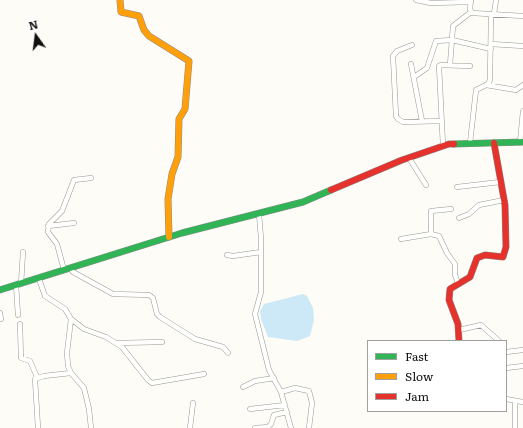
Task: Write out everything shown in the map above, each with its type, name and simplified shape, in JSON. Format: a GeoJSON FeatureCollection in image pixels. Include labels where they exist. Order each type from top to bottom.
{"type":"FeatureCollection","features":[{"type":"Feature","properties":{"kind":"street"},"geometry":{"type":"LineString","coordinates":[[120,0],[121,12],[139,16],[144,30],[149,36],[189,61],[185,109],[179,119],[178,157],[172,174],[169,194],[169,237]]}},
{"type":"Feature","properties":{"kind":"street"},"geometry":{"type":"LineString","coordinates":[[416,0],[423,3],[471,1],[471,12]]}},
{"type":"Feature","properties":{"kind":"street"},"geometry":{"type":"LineString","coordinates":[[470,143],[476,90],[486,85],[490,80],[493,14],[496,0]]}},
{"type":"Feature","properties":{"kind":"street"},"geometry":{"type":"LineString","coordinates":[[450,65],[453,26],[471,12],[523,16]]}},
{"type":"Feature","properties":{"kind":"street"},"geometry":{"type":"LineString","coordinates":[[414,77],[425,71],[430,64],[435,42],[442,39],[491,46],[523,46]]}},
{"type":"Feature","properties":{"kind":"street"},"geometry":{"type":"LineString","coordinates":[[400,121],[396,116],[392,60],[397,51],[412,45]]}},
{"type":"Feature","properties":{"kind":"street"},"geometry":{"type":"LineString","coordinates":[[411,64],[422,121]]}},
{"type":"Feature","properties":{"kind":"street"},"geometry":{"type":"LineString","coordinates":[[443,146],[438,68],[442,64],[470,66]]}},
{"type":"Feature","properties":{"kind":"street"},"geometry":{"type":"LineString","coordinates":[[486,85],[516,90],[523,85]]}},
{"type":"Feature","properties":{"kind":"street"},"geometry":{"type":"LineString","coordinates":[[0,291],[169,237],[303,202],[409,158],[443,146],[454,143],[521,143],[523,111]]}},
{"type":"Feature","properties":{"kind":"street"},"geometry":{"type":"LineString","coordinates":[[394,121],[441,121]]}},
{"type":"Feature","properties":{"kind":"street"},"geometry":{"type":"LineString","coordinates":[[459,340],[459,330],[449,295],[451,287],[470,277],[474,263],[478,257],[485,255],[504,256],[507,238],[504,200],[494,143]]}},
{"type":"Feature","properties":{"kind":"street"},"geometry":{"type":"LineString","coordinates":[[409,158],[426,185]]}},
{"type":"Feature","properties":{"kind":"street"},"geometry":{"type":"LineString","coordinates":[[91,178],[74,180],[62,211],[48,226],[48,232],[67,269],[113,294],[149,295],[153,298],[157,314],[166,322],[195,339],[223,347],[228,353]]}},
{"type":"Feature","properties":{"kind":"street"},"geometry":{"type":"LineString","coordinates":[[457,187],[500,182]]}},
{"type":"Feature","properties":{"kind":"street"},"geometry":{"type":"LineString","coordinates":[[459,218],[470,214],[479,205],[504,200]]}},
{"type":"Feature","properties":{"kind":"street"},"geometry":{"type":"LineString","coordinates":[[431,234],[431,211],[451,209]]}},
{"type":"Feature","properties":{"kind":"street"},"geometry":{"type":"LineString","coordinates":[[259,214],[261,292],[255,314],[269,370],[281,392],[291,428]]}},
{"type":"Feature","properties":{"kind":"street"},"geometry":{"type":"LineString","coordinates":[[48,226],[74,223]]}},
{"type":"Feature","properties":{"kind":"street"},"geometry":{"type":"LineString","coordinates":[[400,239],[431,234],[437,235],[455,264],[455,274],[458,283]]}},
{"type":"Feature","properties":{"kind":"street"},"geometry":{"type":"LineString","coordinates":[[18,315],[19,284],[23,252]]}},
{"type":"Feature","properties":{"kind":"street"},"geometry":{"type":"LineString","coordinates":[[227,255],[261,252]]}},
{"type":"Feature","properties":{"kind":"street"},"geometry":{"type":"LineString","coordinates":[[40,278],[45,296],[65,309],[71,318],[84,329],[101,334],[117,344],[152,383],[204,374]]}},
{"type":"Feature","properties":{"kind":"street"},"geometry":{"type":"LineString","coordinates":[[0,313],[1,319]]}},
{"type":"Feature","properties":{"kind":"street"},"geometry":{"type":"LineString","coordinates":[[71,318],[67,353],[68,366],[71,373],[84,388],[90,409],[91,428]]}},
{"type":"Feature","properties":{"kind":"street"},"geometry":{"type":"LineString","coordinates":[[20,324],[21,358],[30,361],[37,377]]}},
{"type":"Feature","properties":{"kind":"street"},"geometry":{"type":"LineString","coordinates":[[459,330],[483,325],[498,340]]}},
{"type":"Feature","properties":{"kind":"street"},"geometry":{"type":"LineString","coordinates":[[117,344],[162,342]]}},
{"type":"Feature","properties":{"kind":"street"},"geometry":{"type":"LineString","coordinates":[[507,352],[523,350]]}},
{"type":"Feature","properties":{"kind":"street"},"geometry":{"type":"LineString","coordinates":[[507,368],[523,366]]}},
{"type":"Feature","properties":{"kind":"street"},"geometry":{"type":"LineString","coordinates":[[37,377],[71,373]]}},
{"type":"Feature","properties":{"kind":"street"},"geometry":{"type":"LineString","coordinates":[[37,377],[34,382],[38,428]]}},
{"type":"Feature","properties":{"kind":"street"},"geometry":{"type":"LineString","coordinates":[[243,386],[274,378]]}},
{"type":"Feature","properties":{"kind":"street"},"geometry":{"type":"LineString","coordinates":[[281,392],[295,388],[309,391],[312,403],[309,428]]}},
{"type":"Feature","properties":{"kind":"street"},"geometry":{"type":"LineString","coordinates":[[507,400],[523,402]]}},
{"type":"Feature","properties":{"kind":"street"},"geometry":{"type":"LineString","coordinates":[[515,401],[515,428]]}},
{"type":"Feature","properties":{"kind":"street"},"geometry":{"type":"LineString","coordinates":[[190,428],[193,403]]}},
{"type":"Feature","properties":{"kind":"street"},"geometry":{"type":"LineString","coordinates":[[250,409],[285,405]]}},
{"type":"Feature","properties":{"kind":"street"},"geometry":{"type":"LineString","coordinates":[[255,428],[268,427],[271,424],[274,415],[287,412]]}},
{"type":"Feature","properties":{"kind":"water"},"geometry":{"type":"Polygon","coordinates":[[[303,294],[307,296],[313,308],[314,320],[310,336],[297,341],[268,337],[261,319],[260,311],[264,304],[303,294]]]}},
{"type":"Feature","properties":{"kind":"traffic: fast"},"geometry":{"type":"LineString","coordinates":[[454,144],[523,142]]}},
{"type":"Feature","properties":{"kind":"traffic: fast"},"geometry":{"type":"LineString","coordinates":[[0,290],[182,233],[303,202],[331,190]]}},
{"type":"Feature","properties":{"kind":"traffic: slow"},"geometry":{"type":"LineString","coordinates":[[120,0],[121,12],[139,16],[144,30],[149,36],[189,61],[185,109],[179,119],[178,157],[172,174],[168,199],[169,237]]}},
{"type":"Feature","properties":{"kind":"traffic: jam"},"geometry":{"type":"LineString","coordinates":[[459,340],[458,324],[449,300],[450,289],[470,277],[477,258],[485,255],[503,257],[506,247],[505,205],[494,143]]}},
{"type":"Feature","properties":{"kind":"traffic: jam"},"geometry":{"type":"LineString","coordinates":[[331,190],[402,160],[449,144],[454,144]]}}]}
